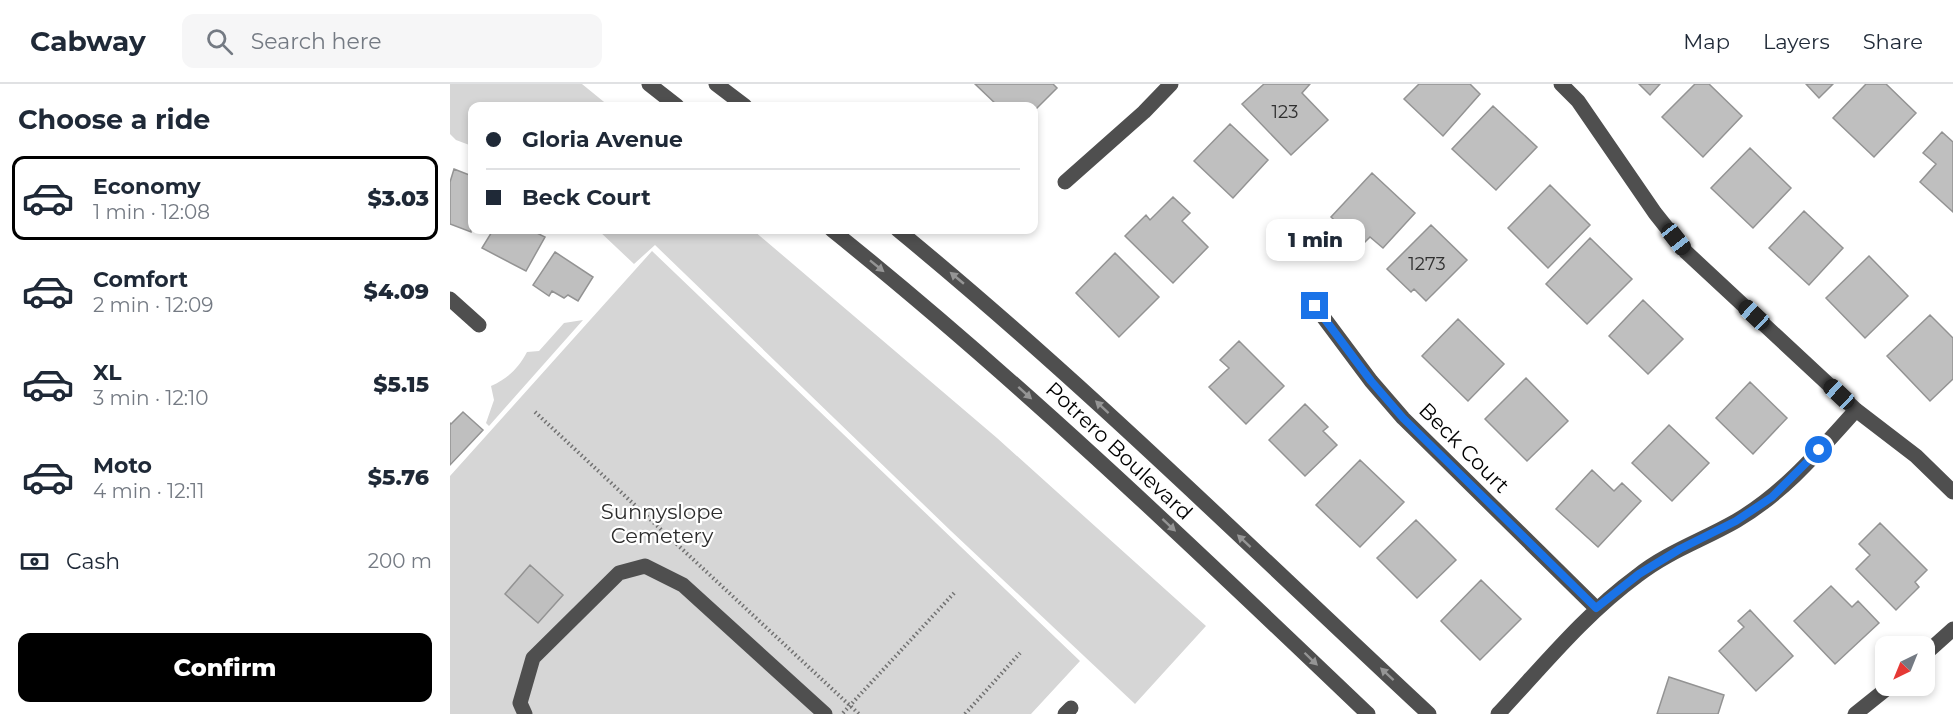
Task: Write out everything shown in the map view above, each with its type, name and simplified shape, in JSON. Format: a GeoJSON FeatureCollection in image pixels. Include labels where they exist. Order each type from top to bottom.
{"type":"FeatureCollection","features":[{"type":"Feature","properties":{"kind":"street"},"geometry":{"type":"LineString","coordinates":[[649,84],[672,102]]}},
{"type":"Feature","properties":{"kind":"street"},"geometry":{"type":"LineString","coordinates":[[716,84],[740,102]]}},
{"type":"Feature","properties":{"kind":"street"},"geometry":{"type":"LineString","coordinates":[[1065,183],[1144,112],[1171,84]]}},
{"type":"Feature","properties":{"kind":"street"},"geometry":{"type":"LineString","coordinates":[[1560,84],[1578,101],[1655,213],[1686,252],[1856,410],[1916,456],[1953,492]]}},
{"type":"Feature","properties":{"kind":"street","name":"Potrero Boulevard"},"geometry":{"type":"LineString","coordinates":[[837,234],[905,289],[1021,390],[1144,502],[1368,714]]}},
{"type":"Feature","properties":{"kind":"street","name":"Potrero Boulevard"},"geometry":{"type":"LineString","coordinates":[[903,234],[959,279],[1069,376],[1430,714]]}},
{"type":"Feature","properties":{"kind":"street"},"geometry":{"type":"LineString","coordinates":[[450,299],[479,325]]}},
{"type":"Feature","properties":{"kind":"street","name":"Beck Court"},"geometry":{"type":"LineString","coordinates":[[1315,306],[1371,381],[1403,418],[1596,608]]}},
{"type":"Feature","properties":{"kind":"street"},"geometry":{"type":"LineString","coordinates":[[1498,714],[1596,608],[1639,574],[1680,549],[1736,521],[1772,497],[1807,464],[1856,410]]}},
{"type":"Feature","properties":{"kind":"street"},"geometry":{"type":"LineString","coordinates":[[525,714],[520,703],[533,658],[619,573],[645,566],[683,585],[825,714]]}},
{"type":"Feature","properties":{"kind":"street"},"geometry":{"type":"LineString","coordinates":[[1935,645],[1953,629]]}},
{"type":"Feature","properties":{"kind":"street"},"geometry":{"type":"LineString","coordinates":[[1855,714],[1878,696]]}},
{"type":"Feature","properties":{"kind":"path"},"geometry":{"type":"LineString","coordinates":[[535,412],[859,714]]}},
{"type":"Feature","properties":{"kind":"path"},"geometry":{"type":"LineString","coordinates":[[843,714],[956,591]]}},
{"type":"Feature","properties":{"kind":"path"},"geometry":{"type":"LineString","coordinates":[[965,714],[1020,653]]}},
{"type":"Feature","properties":{"kind":"green space"},"geometry":{"type":"Polygon","coordinates":[[[450,84],[582,84],[604,102],[468,102],[468,144],[456,140],[450,134],[450,84]]]}},
{"type":"Feature","properties":{"kind":"green space"},"geometry":{"type":"Polygon","coordinates":[[[602,234],[758,234],[997,438],[1206,626],[1135,704],[951,531],[655,245],[634,264],[602,234]]]}},
{"type":"Feature","properties":{"kind":"green space","name":"Sunnyslope Cemetery"},"geometry":{"type":"Polygon","coordinates":[[[652,251],[1080,661],[1031,714],[450,714],[450,476],[652,251]]]}},
{"type":"Feature","properties":{"kind":"green space"},"geometry":{"type":"Polygon","coordinates":[[[583,320],[489,426],[486,423],[494,400],[491,386],[512,372],[527,352],[539,351],[564,323],[583,320]]]}},
{"type":"Feature","properties":{"kind":"building"},"geometry":{"type":"Polygon","coordinates":[[[975,84],[1053,84],[1057,88],[1038,107],[1038,102],[994,102],[975,84]]]}},
{"type":"Feature","properties":{"kind":"building"},"geometry":{"type":"Polygon","coordinates":[[[1264,84],[1310,84],[1302,93],[1328,120],[1291,155],[1242,104],[1264,84]]]}},
{"type":"Feature","properties":{"kind":"building"},"geometry":{"type":"Polygon","coordinates":[[[1419,84],[1470,84],[1480,94],[1443,136],[1404,99],[1419,84]]]}},
{"type":"Feature","properties":{"kind":"building"},"geometry":{"type":"Polygon","coordinates":[[[1639,84],[1660,84],[1650,95],[1639,84]]]}},
{"type":"Feature","properties":{"kind":"building"},"geometry":{"type":"Polygon","coordinates":[[[1695,84],[1709,84],[1742,116],[1703,157],[1662,117],[1695,84]]]}},
{"type":"Feature","properties":{"kind":"building"},"geometry":{"type":"Polygon","coordinates":[[[1806,84],[1833,84],[1819,98],[1806,84]]]}},
{"type":"Feature","properties":{"kind":"building"},"geometry":{"type":"Polygon","coordinates":[[[1866,84],[1886,84],[1916,113],[1874,157],[1833,118],[1866,84]]]}},
{"type":"Feature","properties":{"kind":"building"},"geometry":{"type":"Polygon","coordinates":[[[1493,106],[1537,147],[1496,190],[1452,149],[1493,106]]]}},
{"type":"Feature","properties":{"kind":"building"},"geometry":{"type":"Polygon","coordinates":[[[1230,124],[1268,160],[1233,198],[1194,161],[1230,124]]]}},
{"type":"Feature","properties":{"kind":"building"},"geometry":{"type":"Polygon","coordinates":[[[1942,132],[1953,142],[1953,212],[1920,182],[1936,164],[1923,153],[1942,132]]]}},
{"type":"Feature","properties":{"kind":"building"},"geometry":{"type":"Polygon","coordinates":[[[1750,148],[1791,188],[1753,228],[1711,188],[1750,148]]]}},
{"type":"Feature","properties":{"kind":"building"},"geometry":{"type":"Polygon","coordinates":[[[454,169],[468,174],[468,231],[450,224],[450,182],[454,169]]]}},
{"type":"Feature","properties":{"kind":"building"},"geometry":{"type":"Polygon","coordinates":[[[1372,173],[1415,213],[1383,248],[1370,237],[1365,242],[1351,230],[1348,233],[1331,217],[1372,173]]]}},
{"type":"Feature","properties":{"kind":"building"},"geometry":{"type":"Polygon","coordinates":[[[1550,185],[1590,225],[1548,268],[1508,228],[1550,185]]]}},
{"type":"Feature","properties":{"kind":"building"},"geometry":{"type":"Polygon","coordinates":[[[1173,197],[1190,213],[1182,221],[1208,247],[1173,283],[1125,236],[1146,215],[1150,220],[1173,197]]]}},
{"type":"Feature","properties":{"kind":"building"},"geometry":{"type":"Polygon","coordinates":[[[1804,211],[1843,248],[1809,285],[1769,248],[1804,211]]]}},
{"type":"Feature","properties":{"kind":"building"},"geometry":{"type":"Polygon","coordinates":[[[1431,225],[1467,260],[1426,301],[1414,289],[1411,292],[1387,269],[1431,225]]]}},
{"type":"Feature","properties":{"kind":"building"},"geometry":{"type":"Polygon","coordinates":[[[491,234],[539,234],[545,237],[526,271],[482,248],[491,234]]]}},
{"type":"Feature","properties":{"kind":"building"},"geometry":{"type":"Polygon","coordinates":[[[1590,238],[1632,279],[1587,324],[1546,284],[1590,238]]]}},
{"type":"Feature","properties":{"kind":"building"},"geometry":{"type":"Polygon","coordinates":[[[555,252],[593,277],[578,301],[568,295],[564,298],[552,291],[549,296],[533,285],[555,252]]]}},
{"type":"Feature","properties":{"kind":"building"},"geometry":{"type":"Polygon","coordinates":[[[1115,253],[1159,297],[1119,337],[1076,293],[1115,253]]]}},
{"type":"Feature","properties":{"kind":"building"},"geometry":{"type":"Polygon","coordinates":[[[1869,256],[1908,296],[1865,338],[1826,298],[1869,256]]]}},
{"type":"Feature","properties":{"kind":"building"},"geometry":{"type":"Polygon","coordinates":[[[1643,300],[1683,339],[1648,374],[1609,336],[1643,300]]]}},
{"type":"Feature","properties":{"kind":"building"},"geometry":{"type":"Polygon","coordinates":[[[1930,315],[1953,338],[1953,379],[1930,401],[1887,356],[1930,315]]]}},
{"type":"Feature","properties":{"kind":"building"},"geometry":{"type":"Polygon","coordinates":[[[1458,319],[1504,364],[1468,401],[1422,356],[1458,319]]]}},
{"type":"Feature","properties":{"kind":"building"},"geometry":{"type":"Polygon","coordinates":[[[1239,341],[1284,386],[1246,424],[1209,387],[1229,368],[1220,360],[1239,341]]]}},
{"type":"Feature","properties":{"kind":"building"},"geometry":{"type":"Polygon","coordinates":[[[1526,378],[1568,421],[1527,461],[1485,419],[1526,378]]]}},
{"type":"Feature","properties":{"kind":"building"},"geometry":{"type":"Polygon","coordinates":[[[1750,382],[1787,418],[1753,454],[1716,418],[1750,382]]]}},
{"type":"Feature","properties":{"kind":"building"},"geometry":{"type":"Polygon","coordinates":[[[1305,404],[1328,427],[1323,431],[1337,445],[1305,476],[1269,440],[1305,404]]]}},
{"type":"Feature","properties":{"kind":"building"},"geometry":{"type":"Polygon","coordinates":[[[463,412],[483,430],[450,465],[450,423],[463,412]]]}},
{"type":"Feature","properties":{"kind":"building"},"geometry":{"type":"Polygon","coordinates":[[[1669,425],[1709,463],[1672,501],[1632,463],[1669,425]]]}},
{"type":"Feature","properties":{"kind":"building"},"geometry":{"type":"Polygon","coordinates":[[[1360,460],[1404,502],[1360,547],[1316,505],[1360,460]]]}},
{"type":"Feature","properties":{"kind":"building"},"geometry":{"type":"Polygon","coordinates":[[[1592,470],[1614,491],[1622,483],[1641,501],[1598,547],[1556,509],[1592,470]]]}},
{"type":"Feature","properties":{"kind":"building"},"geometry":{"type":"Polygon","coordinates":[[[1416,520],[1456,560],[1417,598],[1377,558],[1416,520]]]}},
{"type":"Feature","properties":{"kind":"building"},"geometry":{"type":"Polygon","coordinates":[[[1880,523],[1927,570],[1915,582],[1919,587],[1896,610],[1856,569],[1870,555],[1859,544],[1880,523]]]}},
{"type":"Feature","properties":{"kind":"building"},"geometry":{"type":"Polygon","coordinates":[[[530,565],[563,595],[538,623],[505,594],[530,565]]]}},
{"type":"Feature","properties":{"kind":"building"},"geometry":{"type":"Polygon","coordinates":[[[1481,580],[1521,619],[1480,660],[1441,621],[1481,580]]]}},
{"type":"Feature","properties":{"kind":"building"},"geometry":{"type":"Polygon","coordinates":[[[1831,586],[1852,607],[1858,601],[1879,623],[1835,664],[1794,621],[1831,586]]]}},
{"type":"Feature","properties":{"kind":"building"},"geometry":{"type":"Polygon","coordinates":[[[1750,610],[1793,656],[1756,691],[1719,651],[1744,627],[1738,621],[1750,610]]]}},
{"type":"Feature","properties":{"kind":"building"},"geometry":{"type":"Polygon","coordinates":[[[1669,677],[1724,695],[1718,714],[1657,714],[1669,677]]]}},
{"type":"Feature","properties":{"kind":"route"},"geometry":{"type":"LineString","coordinates":[[1315,306],[1371,381],[1403,418],[1596,608],[1639,574],[1680,549],[1736,521],[1772,497],[1819,450]]}}]}
